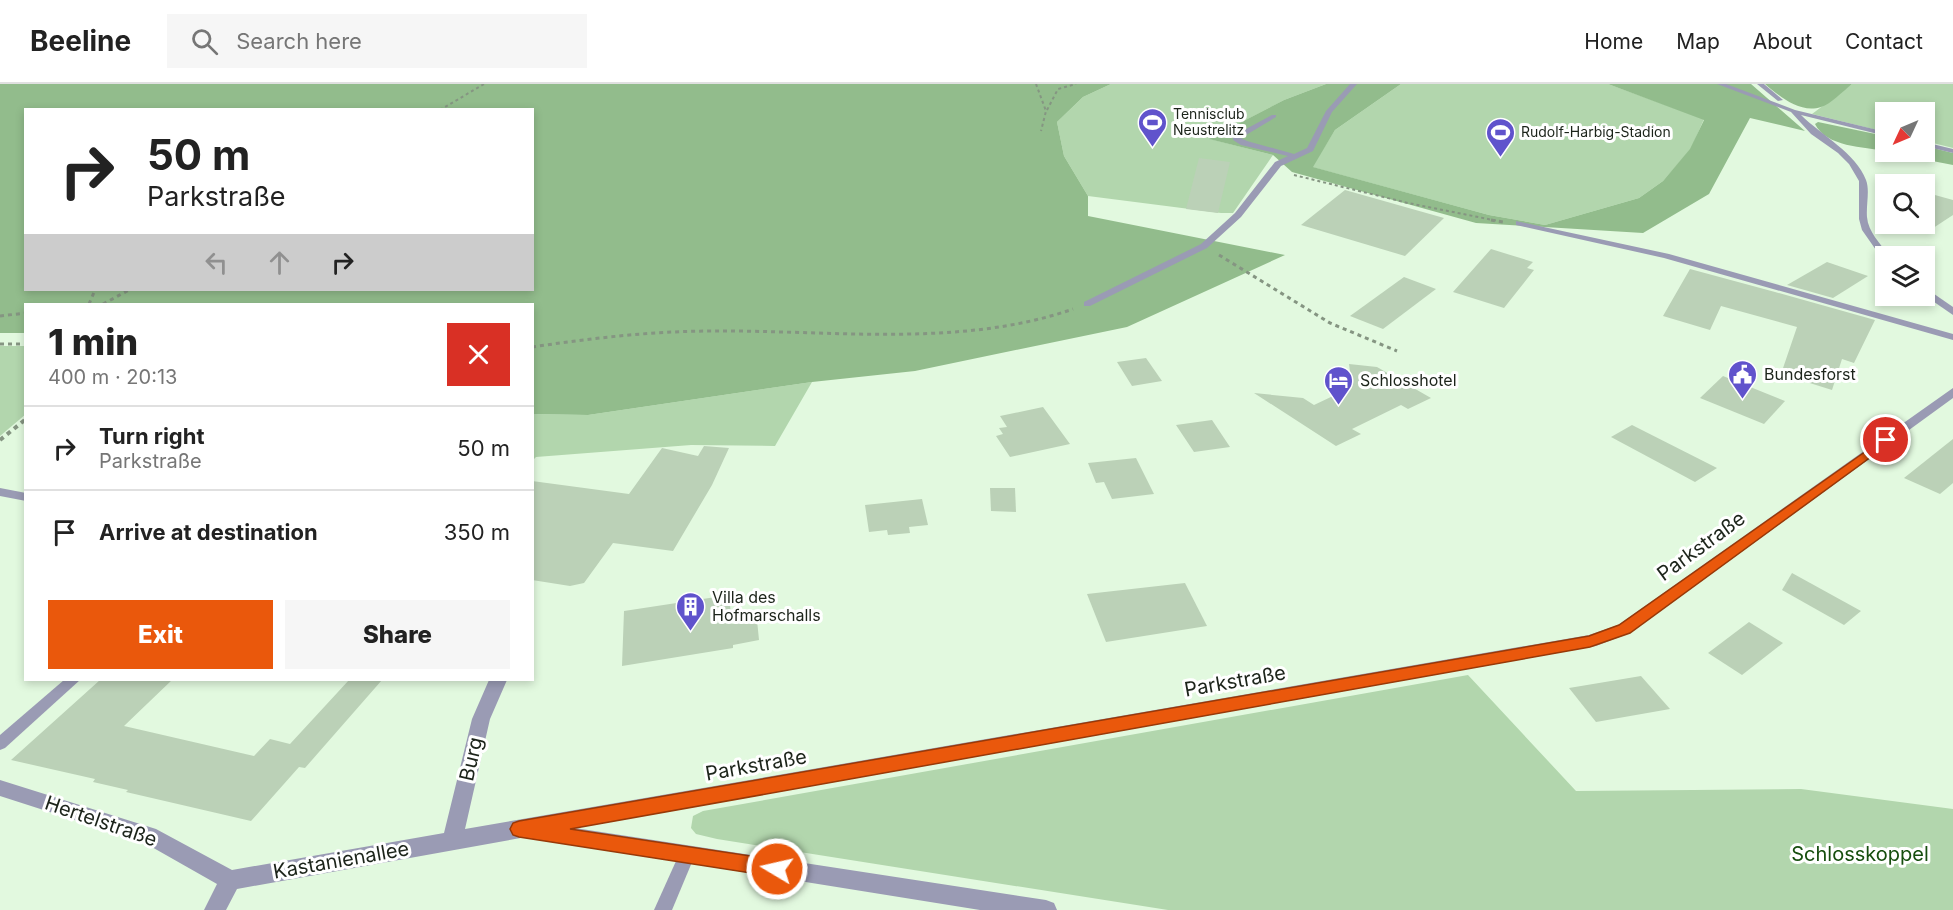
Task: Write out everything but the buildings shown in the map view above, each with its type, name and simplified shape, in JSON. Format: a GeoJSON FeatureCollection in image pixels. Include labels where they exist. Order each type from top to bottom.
{"type":"FeatureCollection","features":[{"type":"Feature","properties":{"kind":"street","name":"Parkstraße"},"geometry":{"type":"LineString","coordinates":[[452,841],[1590,641],[1624,629],[1953,392]]}},
{"type":"Feature","properties":{"kind":"street","name":"Burg"},"geometry":{"type":"LineString","coordinates":[[452,841],[481,719],[498,681]]}},
{"type":"Feature","properties":{"kind":"street","name":"Hertelstraße"},"geometry":{"type":"LineString","coordinates":[[0,788],[149,835],[230,880]]}},
{"type":"Feature","properties":{"kind":"street"},"geometry":{"type":"LineString","coordinates":[[519,829],[1046,910]]}},
{"type":"Feature","properties":{"kind":"street","name":"Kastanienallee"},"geometry":{"type":"LineString","coordinates":[[230,880],[452,841]]}},
{"type":"Feature","properties":{"kind":"street"},"geometry":{"type":"LineString","coordinates":[[215,910],[230,880]]}},
{"type":"Feature","properties":{"kind":"lane"},"geometry":{"type":"LineString","coordinates":[[1088,304],[1204,246],[1238,215],[1272,170],[1310,148],[1329,111],[1354,84]]}},
{"type":"Feature","properties":{"kind":"lane"},"geometry":{"type":"LineString","coordinates":[[1720,84],[1764,98],[1793,111],[1875,131]]}},
{"type":"Feature","properties":{"kind":"lane"},"geometry":{"type":"LineString","coordinates":[[1760,84],[1814,132],[1841,151],[1859,172],[1863,182],[1863,219],[1866,230],[1877,246]]}},
{"type":"Feature","properties":{"kind":"lane"},"geometry":{"type":"LineString","coordinates":[[1274,116],[1236,138],[1244,143],[1295,156]]}},
{"type":"Feature","properties":{"kind":"lane"},"geometry":{"type":"LineString","coordinates":[[1935,147],[1953,151]]}},
{"type":"Feature","properties":{"kind":"lane"},"geometry":{"type":"LineString","coordinates":[[1519,223],[1666,256],[1953,337]]}},
{"type":"Feature","properties":{"kind":"lane"},"geometry":{"type":"LineString","coordinates":[[1935,298],[1953,312]]}},
{"type":"Feature","properties":{"kind":"lane"},"geometry":{"type":"LineString","coordinates":[[0,492],[24,497]]}},
{"type":"Feature","properties":{"kind":"lane"},"geometry":{"type":"LineString","coordinates":[[0,744],[73,681]]}},
{"type":"Feature","properties":{"kind":"lane"},"geometry":{"type":"LineString","coordinates":[[663,910],[687,855]]}},
{"type":"Feature","properties":{"kind":"path"},"geometry":{"type":"LineString","coordinates":[[443,108],[484,84]]}},
{"type":"Feature","properties":{"kind":"path"},"geometry":{"type":"LineString","coordinates":[[1036,84],[1046,111]]}},
{"type":"Feature","properties":{"kind":"path"},"geometry":{"type":"LineString","coordinates":[[1041,131],[1046,111],[1058,89],[1076,84]]}},
{"type":"Feature","properties":{"kind":"path"},"geometry":{"type":"LineString","coordinates":[[1272,170],[1489,221],[1519,223]]}},
{"type":"Feature","properties":{"kind":"path"},"geometry":{"type":"LineString","coordinates":[[1204,246],[1330,323],[1397,351]]}},
{"type":"Feature","properties":{"kind":"path"},"geometry":{"type":"LineString","coordinates":[[105,303],[127,291]]}},
{"type":"Feature","properties":{"kind":"path"},"geometry":{"type":"LineString","coordinates":[[534,347],[622,334],[682,331],[903,333],[986,329],[1022,324],[1088,304]]}},
{"type":"Feature","properties":{"kind":"path"},"geometry":{"type":"LineString","coordinates":[[0,316],[24,313]]}},
{"type":"Feature","properties":{"kind":"path"},"geometry":{"type":"LineString","coordinates":[[0,344],[24,344]]}},
{"type":"Feature","properties":{"kind":"path"},"geometry":{"type":"LineString","coordinates":[[0,440],[24,421]]}},
{"type":"Feature","properties":{"kind":"green space"},"geometry":{"type":"Polygon","coordinates":[[[0,84],[1111,84],[1083,97],[1057,122],[1064,156],[1088,196],[1088,216],[1285,255],[1127,327],[915,371],[812,382],[588,415],[534,414],[534,303],[24,303],[24,333],[0,333],[0,84]]]}},
{"type":"Feature","properties":{"kind":"green space","name":"Tennisclub Neustrelitz"},"geometry":{"type":"Polygon","coordinates":[[[1111,84],[1326,84],[1284,100],[1210,139],[1273,155],[1233,213],[1221,213],[1088,196],[1064,156],[1057,122],[1083,97],[1111,84]]]}},
{"type":"Feature","properties":{"kind":"green space"},"geometry":{"type":"Polygon","coordinates":[[[1326,84],[1401,84],[1335,130],[1313,167],[1489,215],[1545,225],[1639,198],[1663,181],[1690,149],[1704,120],[1608,84],[1751,84],[1805,131],[1750,118],[1709,194],[1643,233],[1476,223],[1292,172],[1273,155],[1209,139],[1284,100],[1326,84]]]}},
{"type":"Feature","properties":{"kind":"green space","name":"Rudolf-Harbig-Stadion"},"geometry":{"type":"Polygon","coordinates":[[[1401,84],[1608,84],[1704,119],[1691,149],[1663,181],[1639,198],[1545,225],[1489,215],[1312,167],[1335,130],[1401,84]]]}},
{"type":"Feature","properties":{"kind":"green space"},"geometry":{"type":"Polygon","coordinates":[[[1765,84],[1852,84],[1829,103],[1813,109],[1790,103],[1765,84]]]}},
{"type":"Feature","properties":{"kind":"green space"},"geometry":{"type":"Polygon","coordinates":[[[1852,84],[1953,84],[1953,148],[1935,144],[1935,102],[1875,102],[1875,130],[1812,114],[1852,84]]]}},
{"type":"Feature","properties":{"kind":"green space"},"geometry":{"type":"Polygon","coordinates":[[[1818,122],[1875,134],[1875,149],[1836,142],[1820,132],[1815,124],[1818,122]]]}},
{"type":"Feature","properties":{"kind":"green space"},"geometry":{"type":"Polygon","coordinates":[[[1935,148],[1953,153],[1953,165],[1935,162],[1935,148]]]}},
{"type":"Feature","properties":{"kind":"green space"},"geometry":{"type":"Polygon","coordinates":[[[0,346],[24,346],[24,416],[0,436],[0,346]]]}},
{"type":"Feature","properties":{"kind":"green space"},"geometry":{"type":"Polygon","coordinates":[[[812,382],[775,446],[691,445],[536,457],[534,459],[534,414],[588,415],[812,382]]]}},
{"type":"Feature","properties":{"kind":"green space","name":"Schlosskoppel"},"geometry":{"type":"Polygon","coordinates":[[[1468,675],[1576,791],[1801,789],[1953,809],[1953,910],[1168,910],[717,839],[696,834],[691,828],[693,816],[703,811],[1468,675]]]}},
{"type":"Feature","properties":{"kind":"place","name":"Tennisclub Neustrelitz"},"geometry":{"type":"Point","coordinates":[1152,148]}},
{"type":"Feature","properties":{"kind":"place","name":"Rudolf-Harbig-Stadion"},"geometry":{"type":"Point","coordinates":[1500,158]}},
{"type":"Feature","properties":{"kind":"place","name":"Bundesforst"},"geometry":{"type":"Point","coordinates":[1743,400]}},
{"type":"Feature","properties":{"kind":"place","name":"Schlosshotel"},"geometry":{"type":"Point","coordinates":[1339,406]}},
{"type":"Feature","properties":{"kind":"place","name":"Villa des Hofmarschalls"},"geometry":{"type":"Point","coordinates":[691,632]}},
{"type":"Feature","properties":{"kind":"route"},"geometry":{"type":"LineString","coordinates":[[777,869],[519,829],[1590,641],[1624,629],[1886,440]]}}]}
